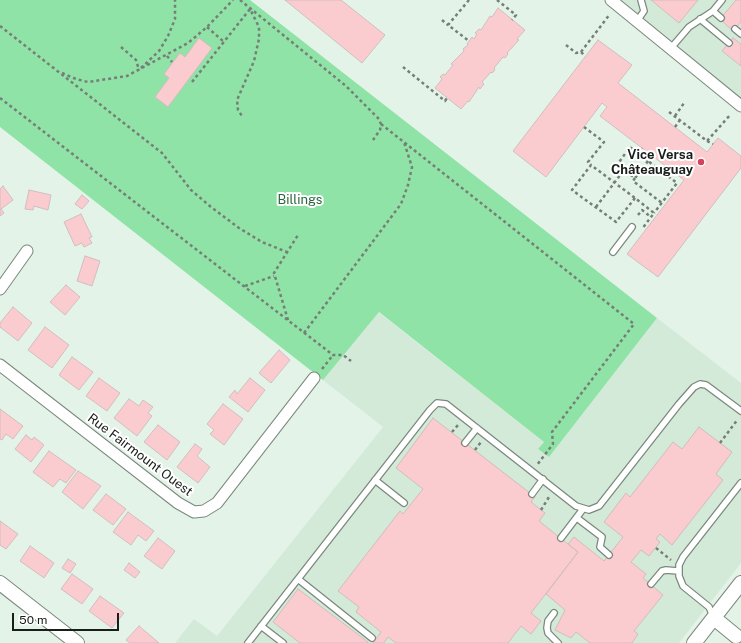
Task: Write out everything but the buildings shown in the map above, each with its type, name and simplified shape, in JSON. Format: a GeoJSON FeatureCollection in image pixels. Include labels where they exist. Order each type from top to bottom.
{"type":"FeatureCollection","features":[{"type":"Feature","properties":{"kind":"street"},"geometry":{"type":"LineString","coordinates":[[611,0],[741,106]]}},
{"type":"Feature","properties":{"kind":"street"},"geometry":{"type":"LineString","coordinates":[[0,289],[27,251]]}},
{"type":"Feature","properties":{"kind":"street","name":"Rue Fairmount Ouest"},"geometry":{"type":"LineString","coordinates":[[0,365],[172,498],[194,512],[204,511],[217,504],[314,378]]}},
{"type":"Feature","properties":{"kind":"street"},"geometry":{"type":"LineString","coordinates":[[0,583],[77,643]]}},
{"type":"Feature","properties":{"kind":"street"},"geometry":{"type":"LineString","coordinates":[[694,643],[741,583]]}},
{"type":"Feature","properties":{"kind":"street"},"geometry":{"type":"LineString","coordinates":[[714,618],[737,637]]}},
{"type":"Feature","properties":{"kind":"lane"},"geometry":{"type":"LineString","coordinates":[[637,21],[644,11],[641,0]]}},
{"type":"Feature","properties":{"kind":"lane"},"geometry":{"type":"LineString","coordinates":[[671,48],[689,26],[713,11],[722,0]]}},
{"type":"Feature","properties":{"kind":"lane"},"geometry":{"type":"LineString","coordinates":[[713,11],[721,18]]}},
{"type":"Feature","properties":{"kind":"lane"},"geometry":{"type":"LineString","coordinates":[[700,19],[729,43]]}},
{"type":"Feature","properties":{"kind":"lane"},"geometry":{"type":"LineString","coordinates":[[735,29],[741,33]]}},
{"type":"Feature","properties":{"kind":"lane"},"geometry":{"type":"LineString","coordinates":[[613,252],[632,226]]}},
{"type":"Feature","properties":{"kind":"lane"},"geometry":{"type":"LineString","coordinates":[[248,643],[437,403],[446,404],[576,506],[589,510],[599,506],[694,387],[700,384],[706,384],[741,411]]}},
{"type":"Feature","properties":{"kind":"lane"},"geometry":{"type":"LineString","coordinates":[[465,443],[477,428]]}},
{"type":"Feature","properties":{"kind":"lane"},"geometry":{"type":"LineString","coordinates":[[532,494],[543,479]]}},
{"type":"Feature","properties":{"kind":"lane"},"geometry":{"type":"LineString","coordinates":[[375,480],[404,503]]}},
{"type":"Feature","properties":{"kind":"lane"},"geometry":{"type":"LineString","coordinates":[[714,618],[709,607],[683,586],[678,571],[683,557],[741,484]]}},
{"type":"Feature","properties":{"kind":"lane"},"geometry":{"type":"LineString","coordinates":[[561,538],[583,509]]}},
{"type":"Feature","properties":{"kind":"lane"},"geometry":{"type":"LineString","coordinates":[[577,518],[602,537],[600,547],[609,555]]}},
{"type":"Feature","properties":{"kind":"lane"},"geometry":{"type":"LineString","coordinates":[[650,584],[662,571],[678,571]]}},
{"type":"Feature","properties":{"kind":"lane"},"geometry":{"type":"LineString","coordinates":[[298,579],[372,638]]}},
{"type":"Feature","properties":{"kind":"lane"},"geometry":{"type":"LineString","coordinates":[[554,613],[548,620],[547,628],[548,633],[558,643]]}},
{"type":"Feature","properties":{"kind":"lane"},"geometry":{"type":"LineString","coordinates":[[261,626],[283,643]]}},
{"type":"Feature","properties":{"kind":"path"},"geometry":{"type":"LineString","coordinates":[[139,70],[159,51],[168,36],[175,19],[175,0]]}},
{"type":"Feature","properties":{"kind":"path"},"geometry":{"type":"LineString","coordinates":[[54,68],[76,80],[88,82],[116,79],[139,70],[167,56],[188,43],[207,28],[233,0]]}},
{"type":"Feature","properties":{"kind":"path"},"geometry":{"type":"LineString","coordinates":[[240,0],[346,86],[378,118],[381,124],[634,324],[552,432],[553,444],[545,455]]}},
{"type":"Feature","properties":{"kind":"path"},"geometry":{"type":"LineString","coordinates":[[448,25],[469,0]]}},
{"type":"Feature","properties":{"kind":"path"},"geometry":{"type":"LineString","coordinates":[[497,0],[516,15],[512,20]]}},
{"type":"Feature","properties":{"kind":"path"},"geometry":{"type":"LineString","coordinates":[[192,82],[250,9]]}},
{"type":"Feature","properties":{"kind":"path"},"geometry":{"type":"LineString","coordinates":[[242,116],[238,110],[237,100],[254,61],[259,39],[259,27],[250,9]]}},
{"type":"Feature","properties":{"kind":"path"},"geometry":{"type":"LineString","coordinates":[[580,52],[610,14]]}},
{"type":"Feature","properties":{"kind":"path"},"geometry":{"type":"LineString","coordinates":[[442,20],[469,41]]}},
{"type":"Feature","properties":{"kind":"path"},"geometry":{"type":"LineString","coordinates":[[0,26],[162,153],[191,190],[211,207],[239,228],[262,242],[287,252]]}},
{"type":"Feature","properties":{"kind":"path"},"geometry":{"type":"LineString","coordinates":[[207,28],[224,42]]}},
{"type":"Feature","properties":{"kind":"path"},"geometry":{"type":"LineString","coordinates":[[566,45],[576,53],[580,52],[585,56]]}},
{"type":"Feature","properties":{"kind":"path"},"geometry":{"type":"LineString","coordinates":[[121,47],[136,60],[139,70]]}},
{"type":"Feature","properties":{"kind":"path"},"geometry":{"type":"LineString","coordinates":[[167,56],[172,62]]}},
{"type":"Feature","properties":{"kind":"path"},"geometry":{"type":"LineString","coordinates":[[403,67],[445,101],[447,98]]}},
{"type":"Feature","properties":{"kind":"path"},"geometry":{"type":"LineString","coordinates":[[0,98],[333,355],[343,355],[351,361]]}},
{"type":"Feature","properties":{"kind":"path"},"geometry":{"type":"LineString","coordinates":[[675,116],[684,103]]}},
{"type":"Feature","properties":{"kind":"path"},"geometry":{"type":"LineString","coordinates":[[669,112],[713,144]]}},
{"type":"Feature","properties":{"kind":"path"},"geometry":{"type":"LineString","coordinates":[[707,141],[731,114]]}},
{"type":"Feature","properties":{"kind":"path"},"geometry":{"type":"LineString","coordinates":[[675,127],[680,120]]}},
{"type":"Feature","properties":{"kind":"path"},"geometry":{"type":"LineString","coordinates":[[373,140],[380,130],[381,124]]}},
{"type":"Feature","properties":{"kind":"path"},"geometry":{"type":"LineString","coordinates":[[584,127],[604,142],[588,162],[654,213]]}},
{"type":"Feature","properties":{"kind":"path"},"geometry":{"type":"LineString","coordinates":[[304,332],[401,204],[412,167],[404,142]]}},
{"type":"Feature","properties":{"kind":"path"},"geometry":{"type":"LineString","coordinates":[[635,178],[617,165],[630,147],[676,183],[638,233]]}},
{"type":"Feature","properties":{"kind":"path"},"geometry":{"type":"LineString","coordinates":[[638,153],[642,148]]}},
{"type":"Feature","properties":{"kind":"path"},"geometry":{"type":"LineString","coordinates":[[648,161],[633,181],[662,202]]}},
{"type":"Feature","properties":{"kind":"path"},"geometry":{"type":"LineString","coordinates":[[591,165],[572,190],[616,222],[635,198]]}},
{"type":"Feature","properties":{"kind":"path"},"geometry":{"type":"LineString","coordinates":[[596,207],[624,170]]}},
{"type":"Feature","properties":{"kind":"path"},"geometry":{"type":"LineString","coordinates":[[638,215],[642,210],[651,217]]}},
{"type":"Feature","properties":{"kind":"path"},"geometry":{"type":"LineString","coordinates":[[288,320],[274,273],[298,235]]}},
{"type":"Feature","properties":{"kind":"path"},"geometry":{"type":"LineString","coordinates":[[245,287],[275,276]]}},
{"type":"Feature","properties":{"kind":"path"},"geometry":{"type":"LineString","coordinates":[[322,369],[333,355]]}},
{"type":"Feature","properties":{"kind":"path"},"geometry":{"type":"LineString","coordinates":[[720,443],[741,415]]}},
{"type":"Feature","properties":{"kind":"path"},"geometry":{"type":"LineString","coordinates":[[452,432],[459,423]]}},
{"type":"Feature","properties":{"kind":"path"},"geometry":{"type":"LineString","coordinates":[[475,450],[482,441]]}},
{"type":"Feature","properties":{"kind":"path"},"geometry":{"type":"LineString","coordinates":[[541,510],[549,499],[548,492]]}},
{"type":"Feature","properties":{"kind":"path"},"geometry":{"type":"LineString","coordinates":[[656,548],[664,554]]}},
{"type":"Feature","properties":{"kind":"shaded area"},"geometry":{"type":"Polygon","coordinates":[[[620,0],[741,0],[741,99],[620,0]]]}},
{"type":"Feature","properties":{"kind":"shaded area"},"geometry":{"type":"Polygon","coordinates":[[[378,312],[544,442],[538,449],[549,457],[657,318],[741,383],[741,563],[679,643],[175,643],[194,619],[217,636],[383,427],[323,380],[378,312]]]}},
{"type":"Feature","properties":{"kind":"green space","name":"Billings"},"geometry":{"type":"Polygon","coordinates":[[[0,0],[250,0],[657,318],[549,457],[538,449],[544,442],[379,312],[323,380],[0,127],[0,0]]]}},
{"type":"Feature","properties":{"kind":"place","name":"Vice Versa Châteauguay"},"geometry":{"type":"Point","coordinates":[701,162]}}]}
